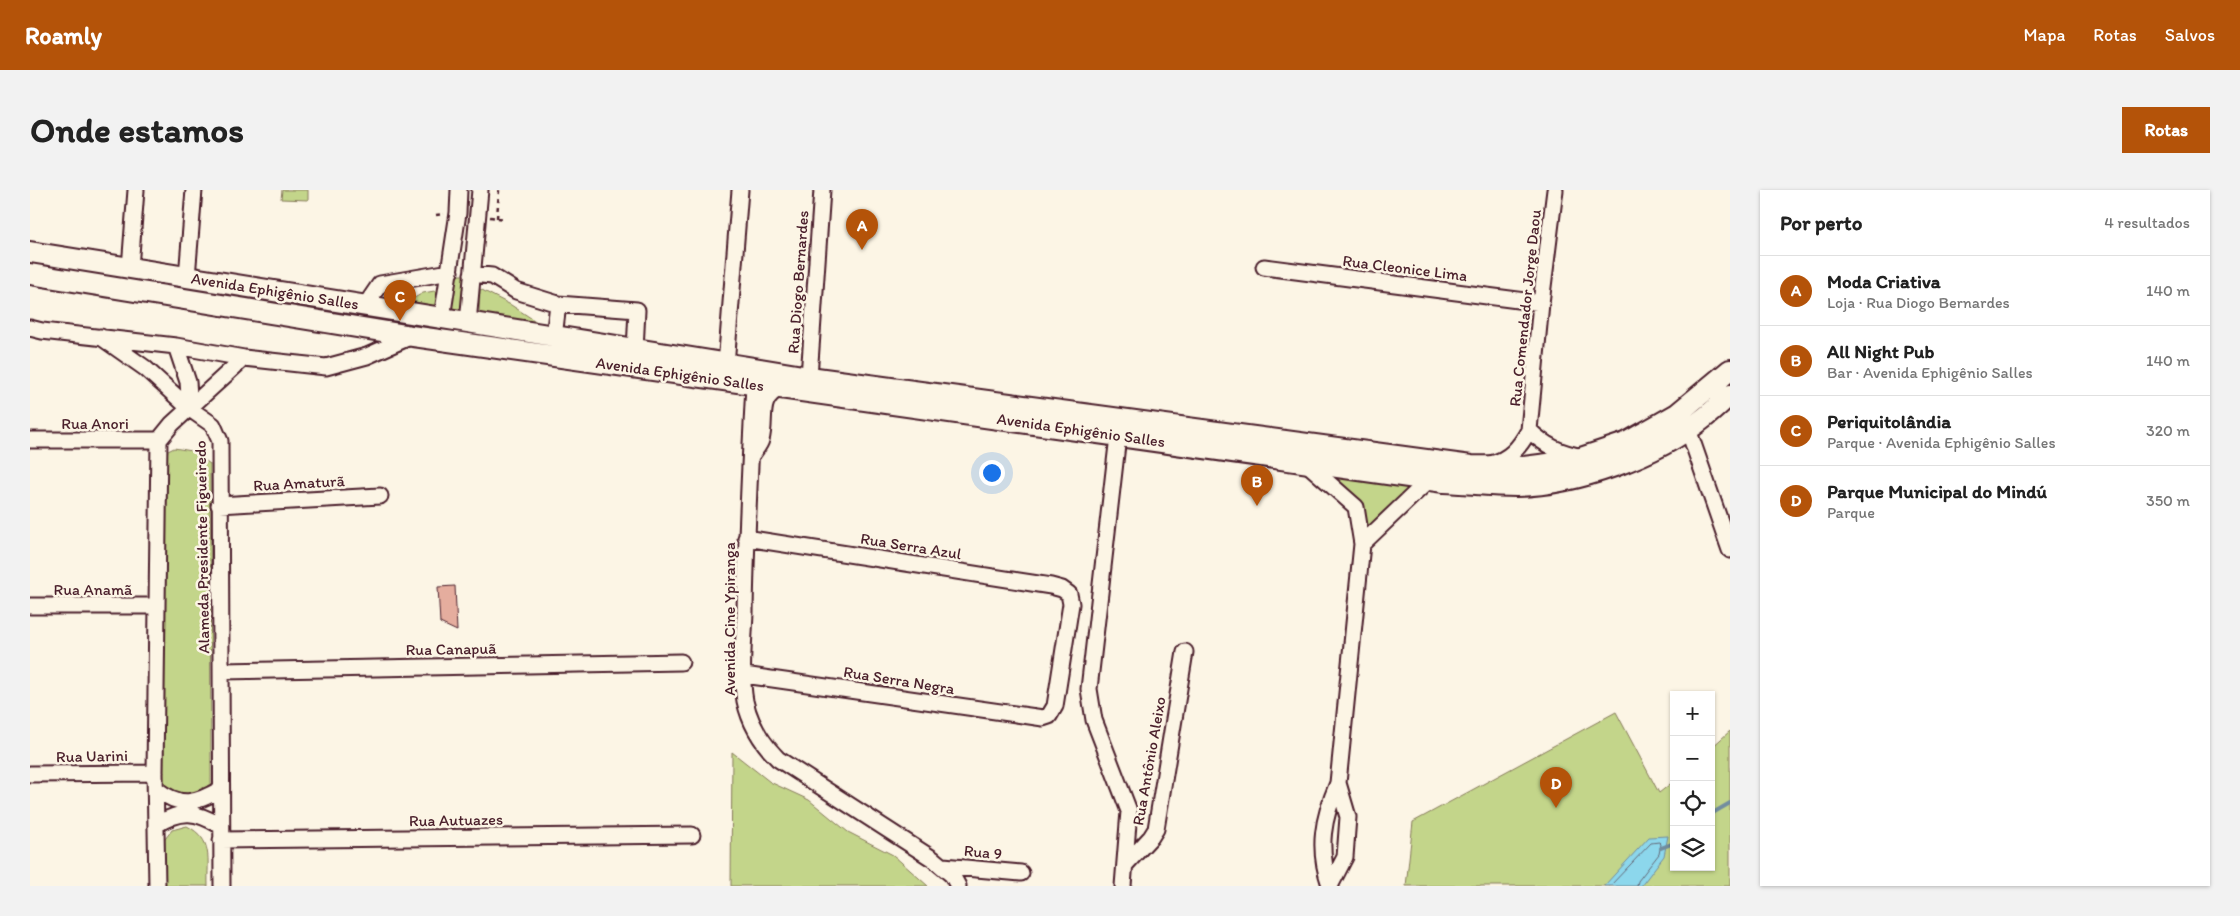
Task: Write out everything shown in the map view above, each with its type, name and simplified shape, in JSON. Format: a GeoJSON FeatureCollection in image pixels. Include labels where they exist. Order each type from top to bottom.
{"type":"FeatureCollection","features":[{"type":"Feature","properties":{"kind":"main road","name":"Avenida Ephigênio Salles"},"geometry":{"type":"LineString","coordinates":[[30,252],[726,365],[1480,466],[1524,467],[1572,461],[1626,443],[1677,414],[1730,370]]}},
{"type":"Feature","properties":{"kind":"main road","name":"Avenida Ephigênio Salles"},"geometry":{"type":"LineString","coordinates":[[30,274],[412,336],[754,385],[1430,479],[1517,486],[1558,482],[1625,462],[1663,444],[1704,419],[1730,396]]}},
{"type":"Feature","properties":{"kind":"street"},"geometry":{"type":"LineString","coordinates":[[130,268],[136,190]]}},
{"type":"Feature","properties":{"kind":"street"},"geometry":{"type":"LineString","coordinates":[[186,277],[194,190]]}},
{"type":"Feature","properties":{"kind":"street"},"geometry":{"type":"LineString","coordinates":[[442,318],[450,272],[460,190]]}},
{"type":"Feature","properties":{"kind":"street"},"geometry":{"type":"LineString","coordinates":[[468,323],[480,190]]}},
{"type":"Feature","properties":{"kind":"street","name":"Avenida Ephigênio Salles"},"geometry":{"type":"LineString","coordinates":[[726,365],[740,190]]}},
{"type":"Feature","properties":{"kind":"street","name":"Rua Diogo Bernardes"},"geometry":{"type":"LineString","coordinates":[[809,377],[822,190]]}},
{"type":"Feature","properties":{"kind":"street","name":"Rua Comendador Jorge Daou"},"geometry":{"type":"LineString","coordinates":[[1480,466],[1496,463],[1510,456],[1522,444],[1529,430],[1541,303],[1555,190]]}},
{"type":"Feature","properties":{"kind":"street","name":"Rua Cleonice Lima"},"geometry":{"type":"LineString","coordinates":[[1264,267],[1541,303]]}},
{"type":"Feature","properties":{"kind":"street"},"geometry":{"type":"LineString","coordinates":[[365,306],[380,284],[450,272]]}},
{"type":"Feature","properties":{"kind":"street"},"geometry":{"type":"LineString","coordinates":[[472,274],[492,276],[516,291],[558,304],[637,310],[635,350]]}},
{"type":"Feature","properties":{"kind":"street"},"geometry":{"type":"LineString","coordinates":[[554,337],[558,304]]}},
{"type":"Feature","properties":{"kind":"street"},"geometry":{"type":"LineString","coordinates":[[30,328],[42,331],[176,346],[244,358],[326,367],[367,356],[412,336]]}},
{"type":"Feature","properties":{"kind":"street"},"geometry":{"type":"LineString","coordinates":[[101,337],[145,368],[190,409]]}},
{"type":"Feature","properties":{"kind":"street"},"geometry":{"type":"LineString","coordinates":[[176,346],[188,382],[190,409]]}},
{"type":"Feature","properties":{"kind":"street"},"geometry":{"type":"LineString","coordinates":[[158,886],[155,773],[159,440],[172,424],[244,358]]}},
{"type":"Feature","properties":{"kind":"street","name":"Avenida Cine Ypiranga"},"geometry":{"type":"LineString","coordinates":[[754,385],[746,538],[744,675],[745,699],[749,716],[764,745],[778,759],[943,866],[952,875],[958,886]]}},
{"type":"Feature","properties":{"kind":"street","name":"Avenida Cine Ypiranga"},"geometry":{"type":"LineString","coordinates":[[750,457],[761,441],[765,402],[768,396],[781,388]]}},
{"type":"Feature","properties":{"kind":"street","name":"Alameda Presidente Figueiredo"},"geometry":{"type":"LineString","coordinates":[[190,409],[213,425],[220,441],[222,886]]}},
{"type":"Feature","properties":{"kind":"street"},"geometry":{"type":"LineString","coordinates":[[1688,429],[1730,550]]}},
{"type":"Feature","properties":{"kind":"street","name":"Rua Comendador Jorge Daou"},"geometry":{"type":"LineString","coordinates":[[1529,430],[1540,441],[1553,448],[1568,454],[1584,457]]}},
{"type":"Feature","properties":{"kind":"street"},"geometry":{"type":"LineString","coordinates":[[1118,436],[1089,688],[1090,702],[1099,734],[1129,811],[1123,886]]}},
{"type":"Feature","properties":{"kind":"street","name":"Rua Anori"},"geometry":{"type":"LineString","coordinates":[[30,440],[159,440]]}},
{"type":"Feature","properties":{"kind":"street"},"geometry":{"type":"LineString","coordinates":[[1305,462],[1356,508],[1362,544],[1338,783],[1326,815],[1323,860],[1330,886]]}},
{"type":"Feature","properties":{"kind":"street"},"geometry":{"type":"LineString","coordinates":[[1362,544],[1430,479]]}},
{"type":"Feature","properties":{"kind":"street","name":"Rua Amaturã"},"geometry":{"type":"LineString","coordinates":[[219,505],[380,496]]}},
{"type":"Feature","properties":{"kind":"street","name":"Rua Serra Azul"},"geometry":{"type":"LineString","coordinates":[[746,538],[1062,589],[1069,594],[1071,604],[1055,706],[1049,716]]}},
{"type":"Feature","properties":{"kind":"street","name":"Rua Anamã"},"geometry":{"type":"LineString","coordinates":[[30,606],[157,606]]}},
{"type":"Feature","properties":{"kind":"street","name":"Rua Antônio Aleixo"},"geometry":{"type":"LineString","coordinates":[[1125,865],[1148,842],[1156,829],[1186,652]]}},
{"type":"Feature","properties":{"kind":"street","name":"Rua Canapuã"},"geometry":{"type":"LineString","coordinates":[[222,671],[680,662]]}},
{"type":"Feature","properties":{"kind":"street","name":"Rua Serra Negra"},"geometry":{"type":"LineString","coordinates":[[744,675],[1033,718],[1049,716]]}},
{"type":"Feature","properties":{"kind":"street","name":"Rua Uarini"},"geometry":{"type":"LineString","coordinates":[[30,774],[155,773]]}},
{"type":"Feature","properties":{"kind":"street"},"geometry":{"type":"LineString","coordinates":[[1330,886],[1345,857],[1348,817],[1338,783]]}},
{"type":"Feature","properties":{"kind":"street"},"geometry":{"type":"LineString","coordinates":[[156,788],[172,800],[179,802],[198,801],[221,789]]}},
{"type":"Feature","properties":{"kind":"street"},"geometry":{"type":"LineString","coordinates":[[156,825],[168,818],[188,813],[206,818],[221,833]]}},
{"type":"Feature","properties":{"kind":"street","name":"Rua Autuazes"},"geometry":{"type":"LineString","coordinates":[[221,833],[692,834]]}},
{"type":"Feature","properties":{"kind":"street","name":"Rua 9"},"geometry":{"type":"LineString","coordinates":[[943,866],[1021,873]]}},
{"type":"Feature","properties":{"kind":"path"},"geometry":{"type":"LineString","coordinates":[[497,218],[499,190]]}},
{"type":"Feature","properties":{"kind":"green space"},"geometry":{"type":"Polygon","coordinates":[[[282,190],[308,190],[308,200],[281,199],[282,190]]]}},
{"type":"Feature","properties":{"kind":"green space"},"geometry":{"type":"Polygon","coordinates":[[[454,275],[468,275],[465,311],[451,315],[454,275]]]}},
{"type":"Feature","properties":{"kind":"green space"},"geometry":{"type":"Polygon","coordinates":[[[446,289],[440,315],[397,308],[423,293],[446,289]]]}},
{"type":"Feature","properties":{"kind":"green space"},"geometry":{"type":"Polygon","coordinates":[[[480,289],[511,305],[540,324],[479,316],[480,289]]]}},
{"type":"Feature","properties":{"kind":"green space"},"geometry":{"type":"Polygon","coordinates":[[[174,448],[192,451],[210,464],[211,783],[195,796],[177,798],[162,784],[162,454],[174,448]]]}},
{"type":"Feature","properties":{"kind":"green space"},"geometry":{"type":"Polygon","coordinates":[[[1323,472],[1421,487],[1364,534],[1359,506],[1323,472]]]}},
{"type":"Feature","properties":{"kind":"green space"},"geometry":{"type":"Polygon","coordinates":[[[1616,712],[1659,793],[1670,784],[1670,871],[1715,871],[1715,744],[1730,731],[1730,886],[1406,886],[1413,822],[1616,712]]]}},
{"type":"Feature","properties":{"kind":"green space"},"geometry":{"type":"Polygon","coordinates":[[[732,752],[770,782],[809,800],[848,832],[893,855],[928,886],[731,886],[732,752]]]}},
{"type":"Feature","properties":{"kind":"green space"},"geometry":{"type":"Polygon","coordinates":[[[187,826],[202,837],[205,844],[208,859],[208,886],[163,886],[162,843],[172,830],[187,826]]]}},
{"type":"Feature","properties":{"kind":"water"},"geometry":{"type":"Polygon","coordinates":[[[1668,836],[1664,856],[1641,886],[1604,886],[1649,837],[1668,836]]]}},
{"type":"Feature","properties":{"kind":"building"},"geometry":{"type":"Polygon","coordinates":[[[455,586],[457,631],[440,623],[438,587],[455,586]]]}},
{"type":"Feature","properties":{"kind":"waterway"},"geometry":{"type":"LineString","coordinates":[[1715,812],[1730,803]]}},
{"type":"Feature","properties":{"kind":"waterway"},"geometry":{"type":"LineString","coordinates":[[1661,848],[1670,845]]}},
{"type":"Feature","properties":{"kind":"place","name":"Moda Criativa"},"geometry":{"type":"Point","coordinates":[862,250]}},
{"type":"Feature","properties":{"kind":"place","name":"Periquitolândia"},"geometry":{"type":"Point","coordinates":[400,321]}},
{"type":"Feature","properties":{"kind":"place","name":"All Night Pub"},"geometry":{"type":"Point","coordinates":[1257,506]}},
{"type":"Feature","properties":{"kind":"place","name":"Parque Municipal do Mindú"},"geometry":{"type":"Point","coordinates":[1556,808]}}]}
